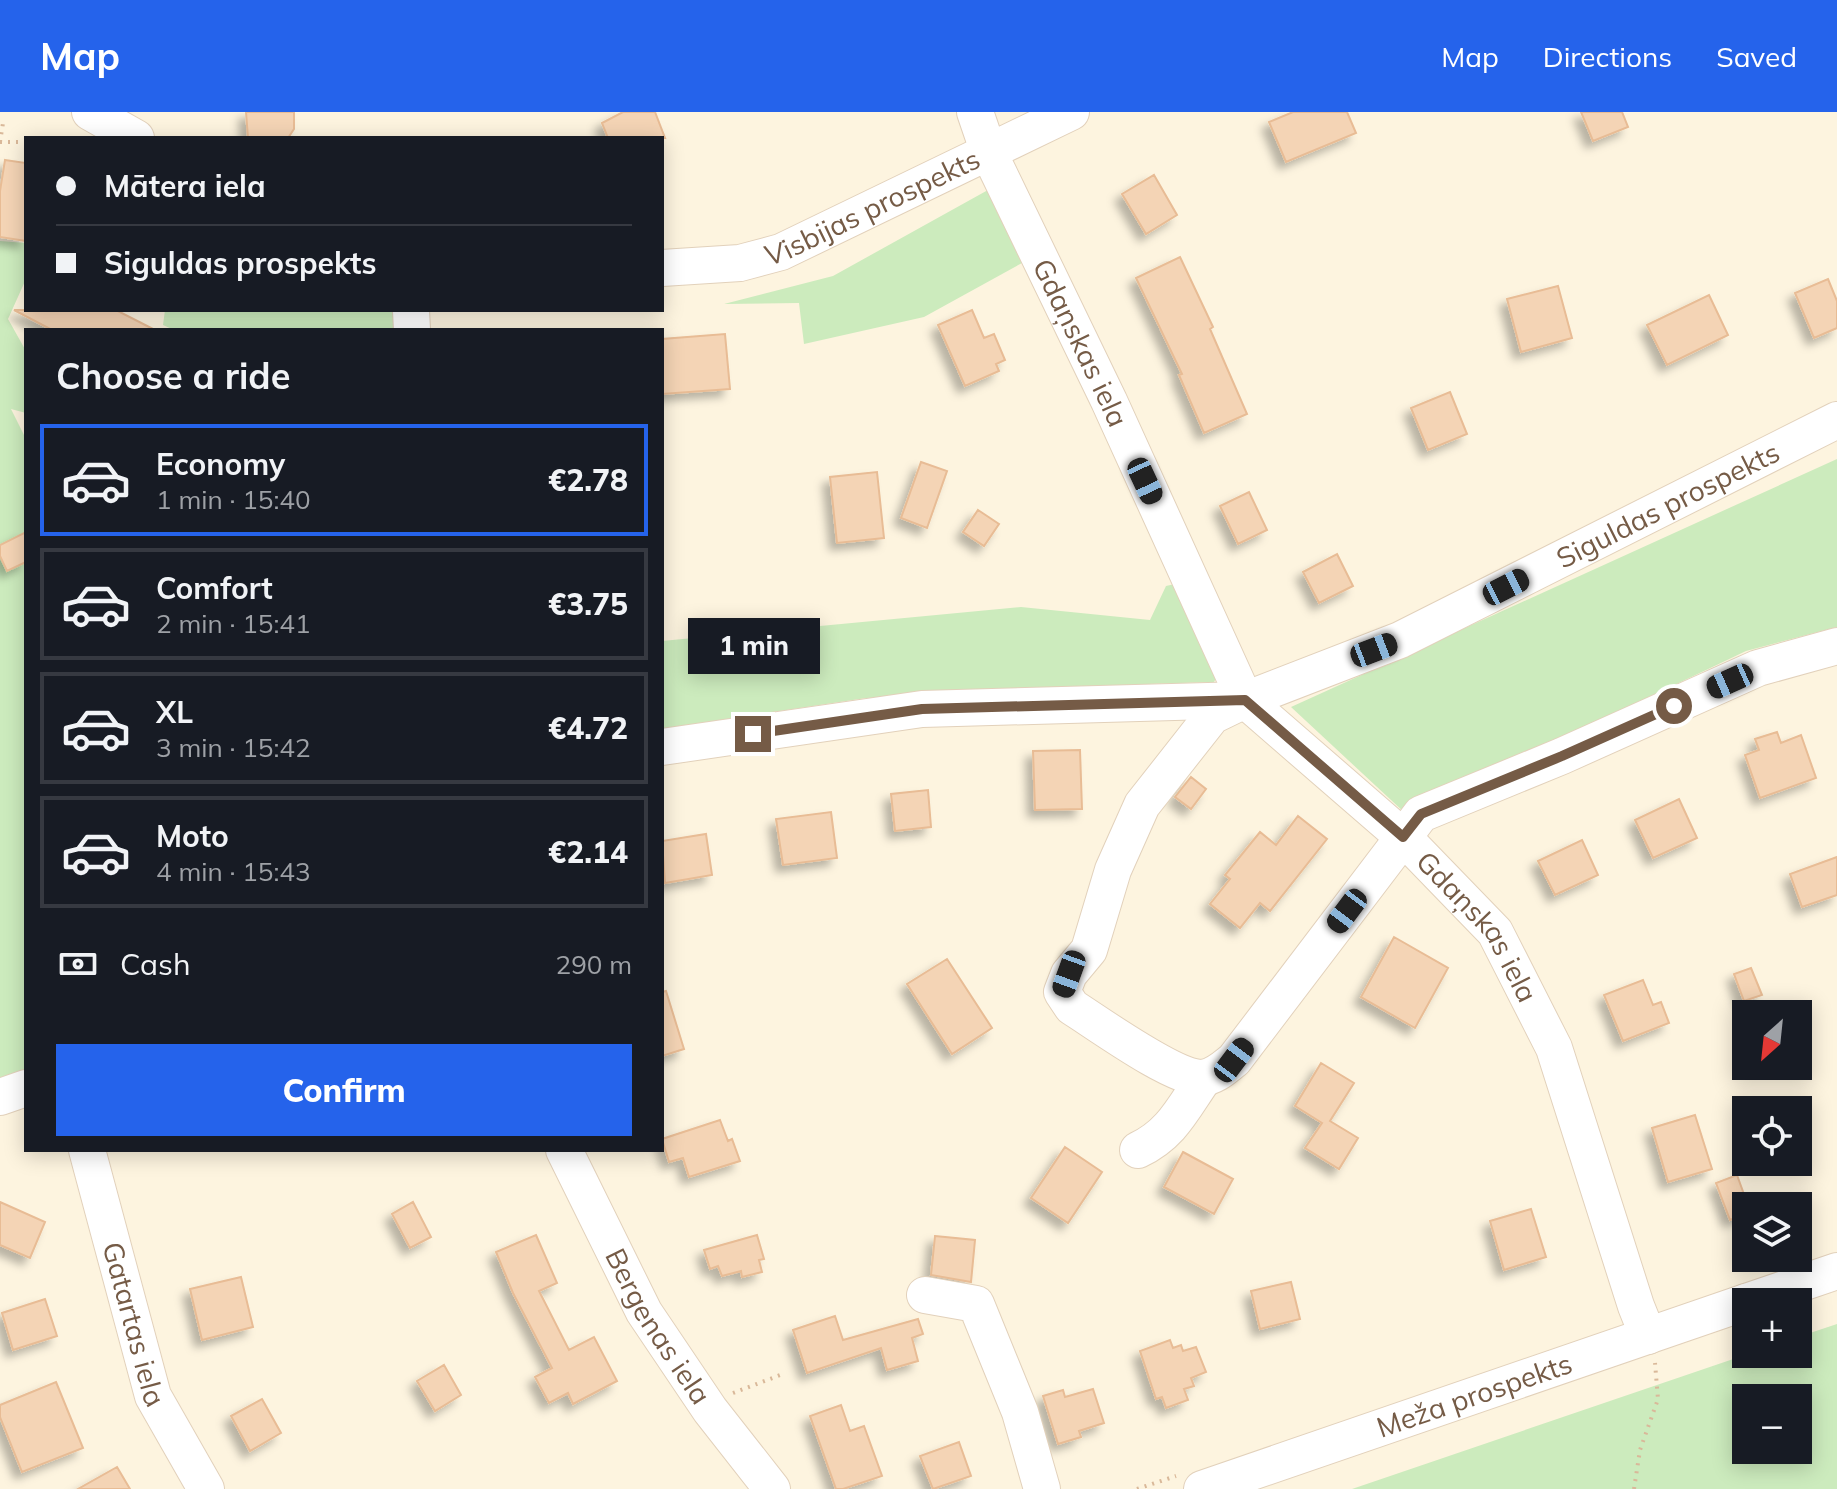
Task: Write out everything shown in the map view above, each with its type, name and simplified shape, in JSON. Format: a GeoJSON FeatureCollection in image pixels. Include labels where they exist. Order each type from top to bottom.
{"type":"FeatureCollection","features":[{"type":"Feature","properties":{"kind":"street"},"geometry":{"type":"LineString","coordinates":[[90,112],[132,136]]}},
{"type":"Feature","properties":{"kind":"street","name":"Gdaņskas iela"},"geometry":{"type":"LineString","coordinates":[[975,112],[989,153],[1109,401],[1245,700],[1403,837],[1495,932],[1554,1048],[1652,1348]]}},
{"type":"Feature","properties":{"kind":"street","name":"Visbijas prospekts"},"geometry":{"type":"LineString","coordinates":[[664,268],[740,263],[781,252],[1071,112]]}},
{"type":"Feature","properties":{"kind":"street","name":"Siguldas prospekts"},"geometry":{"type":"LineString","coordinates":[[664,747],[922,709],[1245,700],[1400,640],[1837,420]]}},
{"type":"Feature","properties":{"kind":"street"},"geometry":{"type":"LineString","coordinates":[[1245,700],[1212,716],[1142,805],[1113,870],[1089,950],[1069,974],[1062,992],[1072,1007],[1179,1073],[1204,1078],[1219,1072],[1234,1060],[1421,814],[1562,756],[1758,668],[1837,646]]}},
{"type":"Feature","properties":{"kind":"street"},"geometry":{"type":"LineString","coordinates":[[1138,1150],[1158,1140],[1173,1124],[1204,1078]]}},
{"type":"Feature","properties":{"kind":"street"},"geometry":{"type":"LineString","coordinates":[[0,1097],[24,1089]]}},
{"type":"Feature","properties":{"kind":"street","name":"Gatartas iela"},"geometry":{"type":"LineString","coordinates":[[88,1152],[153,1396],[206,1489]]}},
{"type":"Feature","properties":{"kind":"street","name":"Bergenas iela"},"geometry":{"type":"LineString","coordinates":[[565,1152],[644,1312],[710,1410],[772,1489]]}},
{"type":"Feature","properties":{"kind":"street","name":"Meža prospekts"},"geometry":{"type":"LineString","coordinates":[[1787,1288],[1837,1271]]}},
{"type":"Feature","properties":{"kind":"street"},"geometry":{"type":"LineString","coordinates":[[925,1295],[976,1304],[1020,1412],[1042,1489]]}},
{"type":"Feature","properties":{"kind":"street","name":"Meža prospekts"},"geometry":{"type":"LineString","coordinates":[[1202,1489],[1652,1348],[1732,1309]]}},
{"type":"Feature","properties":{"kind":"path"},"geometry":{"type":"LineString","coordinates":[[3,123],[0,142],[24,142]]}},
{"type":"Feature","properties":{"kind":"path"},"geometry":{"type":"LineString","coordinates":[[1634,1489],[1640,1450],[1658,1399],[1652,1348]]}},
{"type":"Feature","properties":{"kind":"path"},"geometry":{"type":"LineString","coordinates":[[730,1394],[783,1374]]}},
{"type":"Feature","properties":{"kind":"green space"},"geometry":{"type":"Polygon","coordinates":[[[997,185],[1031,258],[924,317],[804,344],[799,303],[724,304],[833,276],[997,185]]]}},
{"type":"Feature","properties":{"kind":"green space"},"geometry":{"type":"Polygon","coordinates":[[[0,241],[24,243],[24,283],[8,319],[24,347],[24,412],[11,409],[24,435],[24,1078],[0,1087],[0,241]]]}},
{"type":"Feature","properties":{"kind":"green space"},"geometry":{"type":"Polygon","coordinates":[[[165,312],[396,312],[397,328],[170,328],[163,325],[165,312]]]}},
{"type":"Feature","properties":{"kind":"green space"},"geometry":{"type":"Polygon","coordinates":[[[1837,459],[1837,627],[1746,651],[1405,813],[1291,707],[1837,459]]]}},
{"type":"Feature","properties":{"kind":"green space"},"geometry":{"type":"Polygon","coordinates":[[[1184,582],[1222,667],[1214,682],[1033,693],[866,698],[708,722],[664,735],[664,641],[1021,607],[1150,620],[1166,586],[1184,582]]]}},
{"type":"Feature","properties":{"kind":"green space"},"geometry":{"type":"Polygon","coordinates":[[[1837,1324],[1837,1489],[1352,1489],[1732,1359],[1732,1368],[1812,1368],[1812,1332],[1837,1324]]]}},
{"type":"Feature","properties":{"kind":"building"},"geometry":{"type":"Polygon","coordinates":[[[246,112],[294,112],[294,129],[289,136],[248,136],[246,112]]]}},
{"type":"Feature","properties":{"kind":"building"},"geometry":{"type":"Polygon","coordinates":[[[623,112],[655,112],[665,138],[607,136],[602,123],[623,112]]]}},
{"type":"Feature","properties":{"kind":"building"},"geometry":{"type":"Polygon","coordinates":[[[1293,112],[1347,112],[1356,133],[1286,162],[1269,122],[1293,112]]]}},
{"type":"Feature","properties":{"kind":"building"},"geometry":{"type":"Polygon","coordinates":[[[1581,112],[1622,112],[1628,127],[1593,141],[1581,112]]]}},
{"type":"Feature","properties":{"kind":"building"},"geometry":{"type":"Polygon","coordinates":[[[5,160],[24,163],[24,241],[0,237],[0,191],[5,160]]]}},
{"type":"Feature","properties":{"kind":"building"},"geometry":{"type":"Polygon","coordinates":[[[1154,175],[1177,215],[1146,234],[1122,194],[1154,175]]]}},
{"type":"Feature","properties":{"kind":"building"},"geometry":{"type":"Polygon","coordinates":[[[1180,257],[1213,327],[1210,329],[1247,414],[1204,433],[1179,375],[1182,374],[1136,278],[1180,257]]]}},
{"type":"Feature","properties":{"kind":"building"},"geometry":{"type":"Polygon","coordinates":[[[1828,279],[1837,301],[1837,328],[1814,338],[1795,293],[1828,279]]]}},
{"type":"Feature","properties":{"kind":"building"},"geometry":{"type":"Polygon","coordinates":[[[1558,286],[1572,338],[1521,352],[1507,299],[1558,286]]]}},
{"type":"Feature","properties":{"kind":"building"},"geometry":{"type":"Polygon","coordinates":[[[1709,295],[1728,335],[1667,365],[1647,325],[1709,295]]]}},
{"type":"Feature","properties":{"kind":"building"},"geometry":{"type":"Polygon","coordinates":[[[14,310],[120,312],[151,328],[48,328],[14,310]]]}},
{"type":"Feature","properties":{"kind":"building"},"geometry":{"type":"Polygon","coordinates":[[[972,310],[984,338],[994,334],[1005,360],[996,364],[999,371],[965,386],[938,325],[972,310]]]}},
{"type":"Feature","properties":{"kind":"building"},"geometry":{"type":"Polygon","coordinates":[[[725,334],[730,389],[664,394],[664,339],[725,334]]]}},
{"type":"Feature","properties":{"kind":"building"},"geometry":{"type":"Polygon","coordinates":[[[1450,392],[1467,434],[1428,450],[1411,408],[1450,392]]]}},
{"type":"Feature","properties":{"kind":"building"},"geometry":{"type":"Polygon","coordinates":[[[921,462],[947,471],[927,528],[901,518],[921,462]]]}},
{"type":"Feature","properties":{"kind":"building"},"geometry":{"type":"Polygon","coordinates":[[[877,472],[884,538],[837,543],[830,477],[877,472]]]}},
{"type":"Feature","properties":{"kind":"building"},"geometry":{"type":"Polygon","coordinates":[[[1249,492],[1267,530],[1238,544],[1220,506],[1249,492]]]}},
{"type":"Feature","properties":{"kind":"building"},"geometry":{"type":"Polygon","coordinates":[[[978,510],[999,524],[984,546],[963,532],[978,510]]]}},
{"type":"Feature","properties":{"kind":"building"},"geometry":{"type":"Polygon","coordinates":[[[24,533],[24,563],[7,571],[0,556],[0,545],[24,533]]]}},
{"type":"Feature","properties":{"kind":"building"},"geometry":{"type":"Polygon","coordinates":[[[1337,554],[1353,586],[1319,603],[1303,572],[1337,554]]]}},
{"type":"Feature","properties":{"kind":"building"},"geometry":{"type":"Polygon","coordinates":[[[1777,732],[1781,743],[1801,735],[1816,778],[1760,798],[1745,755],[1759,750],[1755,739],[1777,732]]]}},
{"type":"Feature","properties":{"kind":"building"},"geometry":{"type":"Polygon","coordinates":[[[1080,750],[1082,809],[1035,810],[1033,751],[1080,750]]]}},
{"type":"Feature","properties":{"kind":"building"},"geometry":{"type":"Polygon","coordinates":[[[1191,777],[1206,789],[1191,809],[1175,797],[1191,777]]]}},
{"type":"Feature","properties":{"kind":"building"},"geometry":{"type":"Polygon","coordinates":[[[928,790],[931,827],[895,831],[891,794],[928,790]]]}},
{"type":"Feature","properties":{"kind":"building"},"geometry":{"type":"Polygon","coordinates":[[[1679,799],[1697,838],[1653,858],[1635,820],[1679,799]]]}},
{"type":"Feature","properties":{"kind":"building"},"geometry":{"type":"Polygon","coordinates":[[[831,812],[837,858],[783,865],[776,819],[831,812]]]}},
{"type":"Feature","properties":{"kind":"building"},"geometry":{"type":"Polygon","coordinates":[[[1298,816],[1327,839],[1270,911],[1260,903],[1240,928],[1210,904],[1230,879],[1225,875],[1260,832],[1276,845],[1298,816]]]}},
{"type":"Feature","properties":{"kind":"building"},"geometry":{"type":"Polygon","coordinates":[[[706,834],[712,875],[665,883],[664,841],[706,834]]]}},
{"type":"Feature","properties":{"kind":"building"},"geometry":{"type":"Polygon","coordinates":[[[1582,840],[1598,875],[1555,895],[1538,861],[1582,840]]]}},
{"type":"Feature","properties":{"kind":"building"},"geometry":{"type":"Polygon","coordinates":[[[1837,857],[1837,895],[1802,907],[1790,874],[1837,857]]]}},
{"type":"Feature","properties":{"kind":"building"},"geometry":{"type":"Polygon","coordinates":[[[1394,937],[1448,968],[1415,1028],[1361,997],[1394,937]]]}},
{"type":"Feature","properties":{"kind":"building"},"geometry":{"type":"Polygon","coordinates":[[[947,959],[992,1028],[952,1054],[907,984],[947,959]]]}},
{"type":"Feature","properties":{"kind":"building"},"geometry":{"type":"Polygon","coordinates":[[[1751,968],[1762,995],[1744,1000],[1734,974],[1751,968]]]}},
{"type":"Feature","properties":{"kind":"building"},"geometry":{"type":"Polygon","coordinates":[[[1643,980],[1653,1005],[1661,1002],[1669,1023],[1623,1041],[1604,995],[1643,980]]]}},
{"type":"Feature","properties":{"kind":"building"},"geometry":{"type":"Polygon","coordinates":[[[664,992],[684,1049],[664,1055],[664,992]]]}},
{"type":"Feature","properties":{"kind":"building"},"geometry":{"type":"Polygon","coordinates":[[[1321,1063],[1354,1083],[1330,1121],[1358,1138],[1339,1169],[1305,1148],[1322,1123],[1295,1106],[1321,1063]]]}},
{"type":"Feature","properties":{"kind":"building"},"geometry":{"type":"Polygon","coordinates":[[[1695,1115],[1712,1169],[1668,1182],[1652,1128],[1695,1115]]]}},
{"type":"Feature","properties":{"kind":"building"},"geometry":{"type":"Polygon","coordinates":[[[720,1120],[728,1141],[732,1139],[740,1161],[689,1177],[683,1158],[669,1162],[664,1138],[720,1120]]]}},
{"type":"Feature","properties":{"kind":"building"},"geometry":{"type":"Polygon","coordinates":[[[1065,1147],[1102,1172],[1068,1223],[1031,1198],[1065,1147]]]}},
{"type":"Feature","properties":{"kind":"building"},"geometry":{"type":"Polygon","coordinates":[[[1183,1152],[1233,1179],[1214,1214],[1164,1187],[1183,1152]]]}},
{"type":"Feature","properties":{"kind":"building"},"geometry":{"type":"Polygon","coordinates":[[[1737,1176],[1743,1192],[1732,1192],[1732,1219],[1730,1220],[1716,1183],[1737,1176]]]}},
{"type":"Feature","properties":{"kind":"building"},"geometry":{"type":"Polygon","coordinates":[[[0,1202],[45,1222],[30,1258],[0,1245],[0,1202]]]}},
{"type":"Feature","properties":{"kind":"building"},"geometry":{"type":"Polygon","coordinates":[[[413,1202],[431,1237],[410,1248],[392,1214],[413,1202]]]}},
{"type":"Feature","properties":{"kind":"building"},"geometry":{"type":"Polygon","coordinates":[[[1531,1209],[1546,1257],[1504,1270],[1490,1221],[1531,1209]]]}},
{"type":"Feature","properties":{"kind":"building"},"geometry":{"type":"Polygon","coordinates":[[[536,1235],[557,1283],[539,1291],[569,1350],[594,1337],[617,1381],[573,1404],[568,1393],[549,1403],[535,1377],[552,1368],[513,1293],[496,1252],[536,1235]]]}},
{"type":"Feature","properties":{"kind":"building"},"geometry":{"type":"Polygon","coordinates":[[[757,1235],[764,1259],[759,1260],[762,1272],[742,1277],[741,1271],[722,1276],[718,1266],[710,1269],[704,1250],[757,1235]]]}},
{"type":"Feature","properties":{"kind":"building"},"geometry":{"type":"Polygon","coordinates":[[[935,1236],[975,1240],[971,1282],[931,1275],[935,1236]]]}},
{"type":"Feature","properties":{"kind":"building"},"geometry":{"type":"Polygon","coordinates":[[[241,1277],[253,1327],[202,1340],[190,1289],[241,1277]]]}},
{"type":"Feature","properties":{"kind":"building"},"geometry":{"type":"Polygon","coordinates":[[[1291,1282],[1300,1319],[1260,1329],[1251,1291],[1291,1282]]]}},
{"type":"Feature","properties":{"kind":"building"},"geometry":{"type":"Polygon","coordinates":[[[45,1299],[57,1336],[13,1350],[2,1313],[45,1299]]]}},
{"type":"Feature","properties":{"kind":"building"},"geometry":{"type":"Polygon","coordinates":[[[835,1316],[843,1340],[918,1319],[923,1334],[912,1338],[918,1361],[887,1370],[881,1348],[807,1373],[793,1330],[835,1316]]]}},
{"type":"Feature","properties":{"kind":"building"},"geometry":{"type":"Polygon","coordinates":[[[1170,1340],[1173,1348],[1181,1345],[1183,1351],[1196,1347],[1206,1372],[1191,1378],[1194,1386],[1184,1389],[1188,1400],[1166,1408],[1162,1397],[1156,1399],[1140,1351],[1170,1340]]]}},
{"type":"Feature","properties":{"kind":"building"},"geometry":{"type":"Polygon","coordinates":[[[444,1365],[461,1395],[435,1411],[417,1381],[444,1365]]]}},
{"type":"Feature","properties":{"kind":"building"},"geometry":{"type":"Polygon","coordinates":[[[56,1382],[83,1448],[22,1472],[0,1417],[0,1405],[56,1382]]]}},
{"type":"Feature","properties":{"kind":"building"},"geometry":{"type":"Polygon","coordinates":[[[1093,1389],[1104,1423],[1079,1431],[1081,1437],[1058,1444],[1043,1396],[1063,1390],[1065,1397],[1093,1389]]]}},
{"type":"Feature","properties":{"kind":"building"},"geometry":{"type":"Polygon","coordinates":[[[262,1399],[281,1433],[250,1451],[231,1416],[262,1399]]]}},
{"type":"Feature","properties":{"kind":"building"},"geometry":{"type":"Polygon","coordinates":[[[841,1405],[850,1431],[864,1426],[882,1476],[836,1489],[810,1416],[841,1405]]]}},
{"type":"Feature","properties":{"kind":"building"},"geometry":{"type":"Polygon","coordinates":[[[959,1442],[971,1476],[933,1489],[920,1456],[959,1442]]]}},
{"type":"Feature","properties":{"kind":"building"},"geometry":{"type":"Polygon","coordinates":[[[117,1467],[130,1489],[78,1489],[117,1467]]]}},
{"type":"Feature","properties":{"kind":"route"},"geometry":{"type":"LineString","coordinates":[[753,734],[922,709],[1245,700],[1403,837],[1421,814],[1674,706]]}}]}
